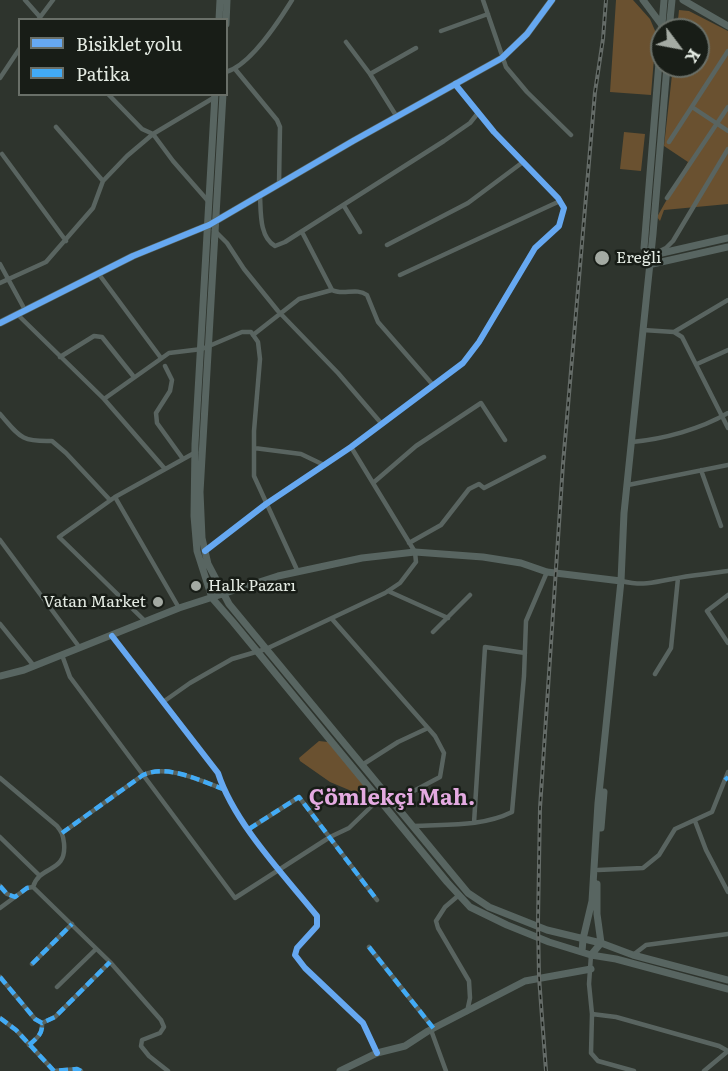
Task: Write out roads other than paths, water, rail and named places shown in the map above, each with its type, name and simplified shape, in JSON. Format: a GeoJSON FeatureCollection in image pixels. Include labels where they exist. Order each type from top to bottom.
{"type":"FeatureCollection","features":[{"type":"Feature","properties":{"kind":"main road"},"geometry":{"type":"LineString","coordinates":[[219,18],[220,0]]}},
{"type":"Feature","properties":{"kind":"main road"},"geometry":{"type":"LineString","coordinates":[[226,18],[227,0]]}},
{"type":"Feature","properties":{"kind":"main road"},"geometry":{"type":"LineString","coordinates":[[0,323],[133,256],[209,225],[502,58],[527,34],[552,0]]}},
{"type":"Feature","properties":{"kind":"main road"},"geometry":{"type":"LineString","coordinates":[[643,0],[656,18]]}},
{"type":"Feature","properties":{"kind":"main road"},"geometry":{"type":"LineString","coordinates":[[663,18],[664,0]]}},
{"type":"Feature","properties":{"kind":"main road"},"geometry":{"type":"LineString","coordinates":[[670,18],[672,0]]}},
{"type":"Feature","properties":{"kind":"main road"},"geometry":{"type":"LineString","coordinates":[[683,0],[728,26]]}},
{"type":"Feature","properties":{"kind":"main road"},"geometry":{"type":"LineString","coordinates":[[650,256],[644,248],[658,78]]}},
{"type":"Feature","properties":{"kind":"main road"},"geometry":{"type":"LineString","coordinates":[[582,952],[592,901],[666,78]]}},
{"type":"Feature","properties":{"kind":"main road"},"geometry":{"type":"LineString","coordinates":[[218,96],[209,225],[200,492],[202,538],[208,564],[229,604],[468,893],[489,907],[547,930],[601,943],[633,955],[728,980]]}},
{"type":"Feature","properties":{"kind":"main road"},"geometry":{"type":"LineString","coordinates":[[218,96],[217,220],[195,452],[194,516],[197,550],[212,598],[470,907],[507,925],[591,955],[616,959],[728,989]]}},
{"type":"Feature","properties":{"kind":"main road"},"geometry":{"type":"LineString","coordinates":[[650,256],[728,238]]}},
{"type":"Feature","properties":{"kind":"main road"},"geometry":{"type":"LineString","coordinates":[[648,266],[728,247]]}},
{"type":"Feature","properties":{"kind":"main road"},"geometry":{"type":"LineString","coordinates":[[0,676],[62,656],[179,608],[298,572],[362,558],[415,552],[483,557],[520,563],[547,572],[621,581]]}},
{"type":"Feature","properties":{"kind":"main road"},"geometry":{"type":"LineString","coordinates":[[591,955],[601,943],[597,914],[604,790],[602,777]]}},
{"type":"Feature","properties":{"kind":"main road"},"geometry":{"type":"LineString","coordinates":[[340,1071],[377,1053],[405,1046],[432,1029],[525,981],[591,969]]}},
{"type":"Feature","properties":{"kind":"street"},"geometry":{"type":"LineString","coordinates":[[25,0],[39,18],[53,0]]}},
{"type":"Feature","properties":{"kind":"street"},"geometry":{"type":"LineString","coordinates":[[228,71],[235,69],[271,33],[292,0]]}},
{"type":"Feature","properties":{"kind":"street"},"geometry":{"type":"LineString","coordinates":[[483,0],[506,67],[527,92],[571,135]]}},
{"type":"Feature","properties":{"kind":"street"},"geometry":{"type":"LineString","coordinates":[[441,31],[488,14]]}},
{"type":"Feature","properties":{"kind":"street"},"geometry":{"type":"LineString","coordinates":[[346,42],[370,74],[397,117]]}},
{"type":"Feature","properties":{"kind":"street"},"geometry":{"type":"LineString","coordinates":[[370,74],[416,48]]}},
{"type":"Feature","properties":{"kind":"street"},"geometry":{"type":"LineString","coordinates":[[0,78],[18,51]]}},
{"type":"Feature","properties":{"kind":"street"},"geometry":{"type":"LineString","coordinates":[[669,142],[728,51]]}},
{"type":"Feature","properties":{"kind":"street"},"geometry":{"type":"LineString","coordinates":[[235,69],[277,120],[280,127],[279,185]]}},
{"type":"Feature","properties":{"kind":"street"},"geometry":{"type":"LineString","coordinates":[[205,550],[266,504],[351,447],[463,363],[479,342],[534,248],[560,226],[564,208],[560,201],[478,113],[455,84]]}},
{"type":"Feature","properties":{"kind":"street"},"geometry":{"type":"LineString","coordinates":[[110,96],[141,129],[153,134],[210,203]]}},
{"type":"Feature","properties":{"kind":"street"},"geometry":{"type":"LineString","coordinates":[[0,283],[46,262],[93,208],[103,181],[127,156],[153,134],[216,96]]}},
{"type":"Feature","properties":{"kind":"street"},"geometry":{"type":"LineString","coordinates":[[692,107],[728,131]]}},
{"type":"Feature","properties":{"kind":"street"},"geometry":{"type":"LineString","coordinates":[[667,198],[728,107]]}},
{"type":"Feature","properties":{"kind":"street"},"geometry":{"type":"LineString","coordinates":[[260,196],[263,229],[269,243],[275,246],[344,206],[444,141],[470,123],[478,113]]}},
{"type":"Feature","properties":{"kind":"street"},"geometry":{"type":"LineString","coordinates":[[56,127],[103,181]]}},
{"type":"Feature","properties":{"kind":"street"},"geometry":{"type":"LineString","coordinates":[[650,256],[666,248],[673,241],[728,149]]}},
{"type":"Feature","properties":{"kind":"street"},"geometry":{"type":"LineString","coordinates":[[2,154],[66,241]]}},
{"type":"Feature","properties":{"kind":"street"},"geometry":{"type":"LineString","coordinates":[[387,245],[468,203],[523,162]]}},
{"type":"Feature","properties":{"kind":"street"},"geometry":{"type":"LineString","coordinates":[[400,275],[560,201]]}},
{"type":"Feature","properties":{"kind":"street"},"geometry":{"type":"LineString","coordinates":[[344,206],[360,232]]}},
{"type":"Feature","properties":{"kind":"street"},"geometry":{"type":"LineString","coordinates":[[209,225],[227,243],[244,269],[280,313],[338,373],[381,423]]}},
{"type":"Feature","properties":{"kind":"street"},"geometry":{"type":"LineString","coordinates":[[302,232],[332,290],[336,293],[358,291],[367,295],[378,321],[433,385]]}},
{"type":"Feature","properties":{"kind":"street"},"geometry":{"type":"LineString","coordinates":[[0,264],[25,310]]}},
{"type":"Feature","properties":{"kind":"street"},"geometry":{"type":"LineString","coordinates":[[98,273],[161,358]]}},
{"type":"Feature","properties":{"kind":"street"},"geometry":{"type":"LineString","coordinates":[[253,335],[299,299],[332,290]]}},
{"type":"Feature","properties":{"kind":"street"},"geometry":{"type":"LineString","coordinates":[[674,332],[728,300]]}},
{"type":"Feature","properties":{"kind":"street"},"geometry":{"type":"LineString","coordinates":[[17,314],[104,399],[165,469]]}},
{"type":"Feature","properties":{"kind":"street"},"geometry":{"type":"LineString","coordinates":[[643,330],[674,332],[682,336],[725,414],[728,428]]}},
{"type":"Feature","properties":{"kind":"street"},"geometry":{"type":"LineString","coordinates":[[104,399],[169,353],[205,347],[242,332],[251,332],[258,342],[260,359],[254,476],[298,572]]}},
{"type":"Feature","properties":{"kind":"street"},"geometry":{"type":"LineString","coordinates":[[60,357],[94,336],[102,337],[134,377]]}},
{"type":"Feature","properties":{"kind":"street"},"geometry":{"type":"LineString","coordinates":[[697,364],[728,350]]}},
{"type":"Feature","properties":{"kind":"street"},"geometry":{"type":"LineString","coordinates":[[165,366],[172,380],[170,391],[156,413],[157,423],[183,459]]}},
{"type":"Feature","properties":{"kind":"street"},"geometry":{"type":"LineString","coordinates":[[373,483],[416,446],[481,403],[505,440]]}},
{"type":"Feature","properties":{"kind":"street"},"geometry":{"type":"LineString","coordinates":[[0,414],[19,436],[30,442],[52,441],[110,501]]}},
{"type":"Feature","properties":{"kind":"street"},"geometry":{"type":"LineString","coordinates":[[632,442],[670,435],[699,426],[725,414]]}},
{"type":"Feature","properties":{"kind":"street"},"geometry":{"type":"LineString","coordinates":[[146,622],[59,537],[115,497],[202,447]]}},
{"type":"Feature","properties":{"kind":"street"},"geometry":{"type":"LineString","coordinates":[[163,702],[190,683],[232,659],[267,649],[388,591],[400,583],[416,562],[415,552],[351,447]]}},
{"type":"Feature","properties":{"kind":"street"},"geometry":{"type":"LineString","coordinates":[[254,448],[301,454],[324,465]]}},
{"type":"Feature","properties":{"kind":"street"},"geometry":{"type":"LineString","coordinates":[[409,543],[441,525],[469,489],[479,484],[484,488],[544,457]]}},
{"type":"Feature","properties":{"kind":"street"},"geometry":{"type":"LineString","coordinates":[[628,484],[728,465]]}},
{"type":"Feature","properties":{"kind":"street"},"geometry":{"type":"LineString","coordinates":[[701,470],[722,526]]}},
{"type":"Feature","properties":{"kind":"street"},"geometry":{"type":"LineString","coordinates":[[115,497],[179,608]]}},
{"type":"Feature","properties":{"kind":"street"},"geometry":{"type":"LineString","coordinates":[[0,540],[80,648]]}},
{"type":"Feature","properties":{"kind":"street"},"geometry":{"type":"LineString","coordinates":[[621,581],[638,585],[657,584],[678,578],[728,571]]}},
{"type":"Feature","properties":{"kind":"street"},"geometry":{"type":"LineString","coordinates":[[413,826],[474,823],[500,818],[512,812],[526,621],[547,572]]}},
{"type":"Feature","properties":{"kind":"street"},"geometry":{"type":"LineString","coordinates":[[655,674],[671,648],[678,578]]}},
{"type":"Feature","properties":{"kind":"street"},"geometry":{"type":"LineString","coordinates":[[388,591],[448,618]]}},
{"type":"Feature","properties":{"kind":"street"},"geometry":{"type":"LineString","coordinates":[[434,632],[470,595]]}},
{"type":"Feature","properties":{"kind":"street"},"geometry":{"type":"LineString","coordinates":[[728,596],[707,611],[728,643]]}},
{"type":"Feature","properties":{"kind":"street"},"geometry":{"type":"LineString","coordinates":[[332,619],[428,728],[444,753],[440,777],[393,802]]}},
{"type":"Feature","properties":{"kind":"street"},"geometry":{"type":"LineString","coordinates":[[0,624],[34,666]]}},
{"type":"Feature","properties":{"kind":"street"},"geometry":{"type":"LineString","coordinates":[[112,636],[218,773],[223,789],[249,829],[317,916],[317,926],[297,948],[295,955],[305,968],[363,1023],[377,1053]]}},
{"type":"Feature","properties":{"kind":"street"},"geometry":{"type":"LineString","coordinates":[[474,823],[485,648],[525,653]]}},
{"type":"Feature","properties":{"kind":"street"},"geometry":{"type":"LineString","coordinates":[[62,656],[70,677],[235,898],[330,837],[349,828],[379,799]]}},
{"type":"Feature","properties":{"kind":"street"},"geometry":{"type":"LineString","coordinates":[[362,765],[399,742],[428,728]]}},
{"type":"Feature","properties":{"kind":"street"},"geometry":{"type":"LineString","coordinates":[[63,833],[143,775],[152,771],[165,770],[223,789]]}},
{"type":"Feature","properties":{"kind":"street"},"geometry":{"type":"LineString","coordinates":[[598,870],[643,868],[659,855],[675,829],[712,812],[727,776]]}},
{"type":"Feature","properties":{"kind":"street"},"geometry":{"type":"LineString","coordinates":[[0,778],[63,833],[65,856],[62,861],[40,876],[33,887]]}},
{"type":"Feature","properties":{"kind":"street"},"geometry":{"type":"LineString","coordinates":[[249,829],[299,797],[377,900]]}},
{"type":"Feature","properties":{"kind":"street"},"geometry":{"type":"LineString","coordinates":[[695,821],[706,850],[728,892]]}},
{"type":"Feature","properties":{"kind":"street"},"geometry":{"type":"LineString","coordinates":[[0,837],[40,876]]}},
{"type":"Feature","properties":{"kind":"street"},"geometry":{"type":"LineString","coordinates":[[0,886],[7,894],[15,897]]}},
{"type":"Feature","properties":{"kind":"street"},"geometry":{"type":"LineString","coordinates":[[0,908],[27,888],[33,887]]}},
{"type":"Feature","properties":{"kind":"street"},"geometry":{"type":"LineString","coordinates":[[33,887],[110,962],[161,1020],[164,1027],[160,1033],[142,1040],[141,1046],[149,1056],[168,1071]]}},
{"type":"Feature","properties":{"kind":"street"},"geometry":{"type":"LineString","coordinates":[[459,895],[445,907],[436,921],[469,981],[470,998],[467,1012]]}},
{"type":"Feature","properties":{"kind":"street"},"geometry":{"type":"LineString","coordinates":[[32,964],[72,924]]}},
{"type":"Feature","properties":{"kind":"street"},"geometry":{"type":"LineString","coordinates":[[633,955],[646,945],[728,934]]}},
{"type":"Feature","properties":{"kind":"street"},"geometry":{"type":"LineString","coordinates":[[369,947],[432,1029],[446,1071]]}},
{"type":"Feature","properties":{"kind":"street"},"geometry":{"type":"LineString","coordinates":[[57,987],[96,949]]}},
{"type":"Feature","properties":{"kind":"street"},"geometry":{"type":"LineString","coordinates":[[591,955],[591,1053],[598,1061],[634,1071]]}},
{"type":"Feature","properties":{"kind":"street"},"geometry":{"type":"LineString","coordinates":[[42,1023],[55,1017],[110,962]]}},
{"type":"Feature","properties":{"kind":"street"},"geometry":{"type":"LineString","coordinates":[[0,977],[35,1019],[42,1023]]}},
{"type":"Feature","properties":{"kind":"street"},"geometry":{"type":"LineString","coordinates":[[592,1014],[610,1016],[718,1046],[728,1051],[704,1071]]}},
{"type":"Feature","properties":{"kind":"street"},"geometry":{"type":"LineString","coordinates":[[0,1018],[16,1030],[54,1071],[77,1069],[81,1071]]}},
{"type":"Feature","properties":{"kind":"street"},"geometry":{"type":"LineString","coordinates":[[29,1045],[39,1036],[43,1029],[42,1023]]}},
{"type":"Feature","properties":{"kind":"railway"},"geometry":{"type":"LineString","coordinates":[[546,1071],[539,977],[540,808],[563,464],[595,92],[606,0]]}},
{"type":"Feature","properties":{"kind":"place","name":"Ereğli"},"geometry":{"type":"Point","coordinates":[602,258]}},
{"type":"Feature","properties":{"kind":"place","name":"Halk Pazarı"},"geometry":{"type":"Point","coordinates":[196,586]}},
{"type":"Feature","properties":{"kind":"place","name":"Vatan Market"},"geometry":{"type":"Point","coordinates":[158,602]}},
{"type":"Feature","properties":{"kind":"district","name":"Çömlekçi Mah."},"geometry":{"type":"Point","coordinates":[392,799]}}]}
